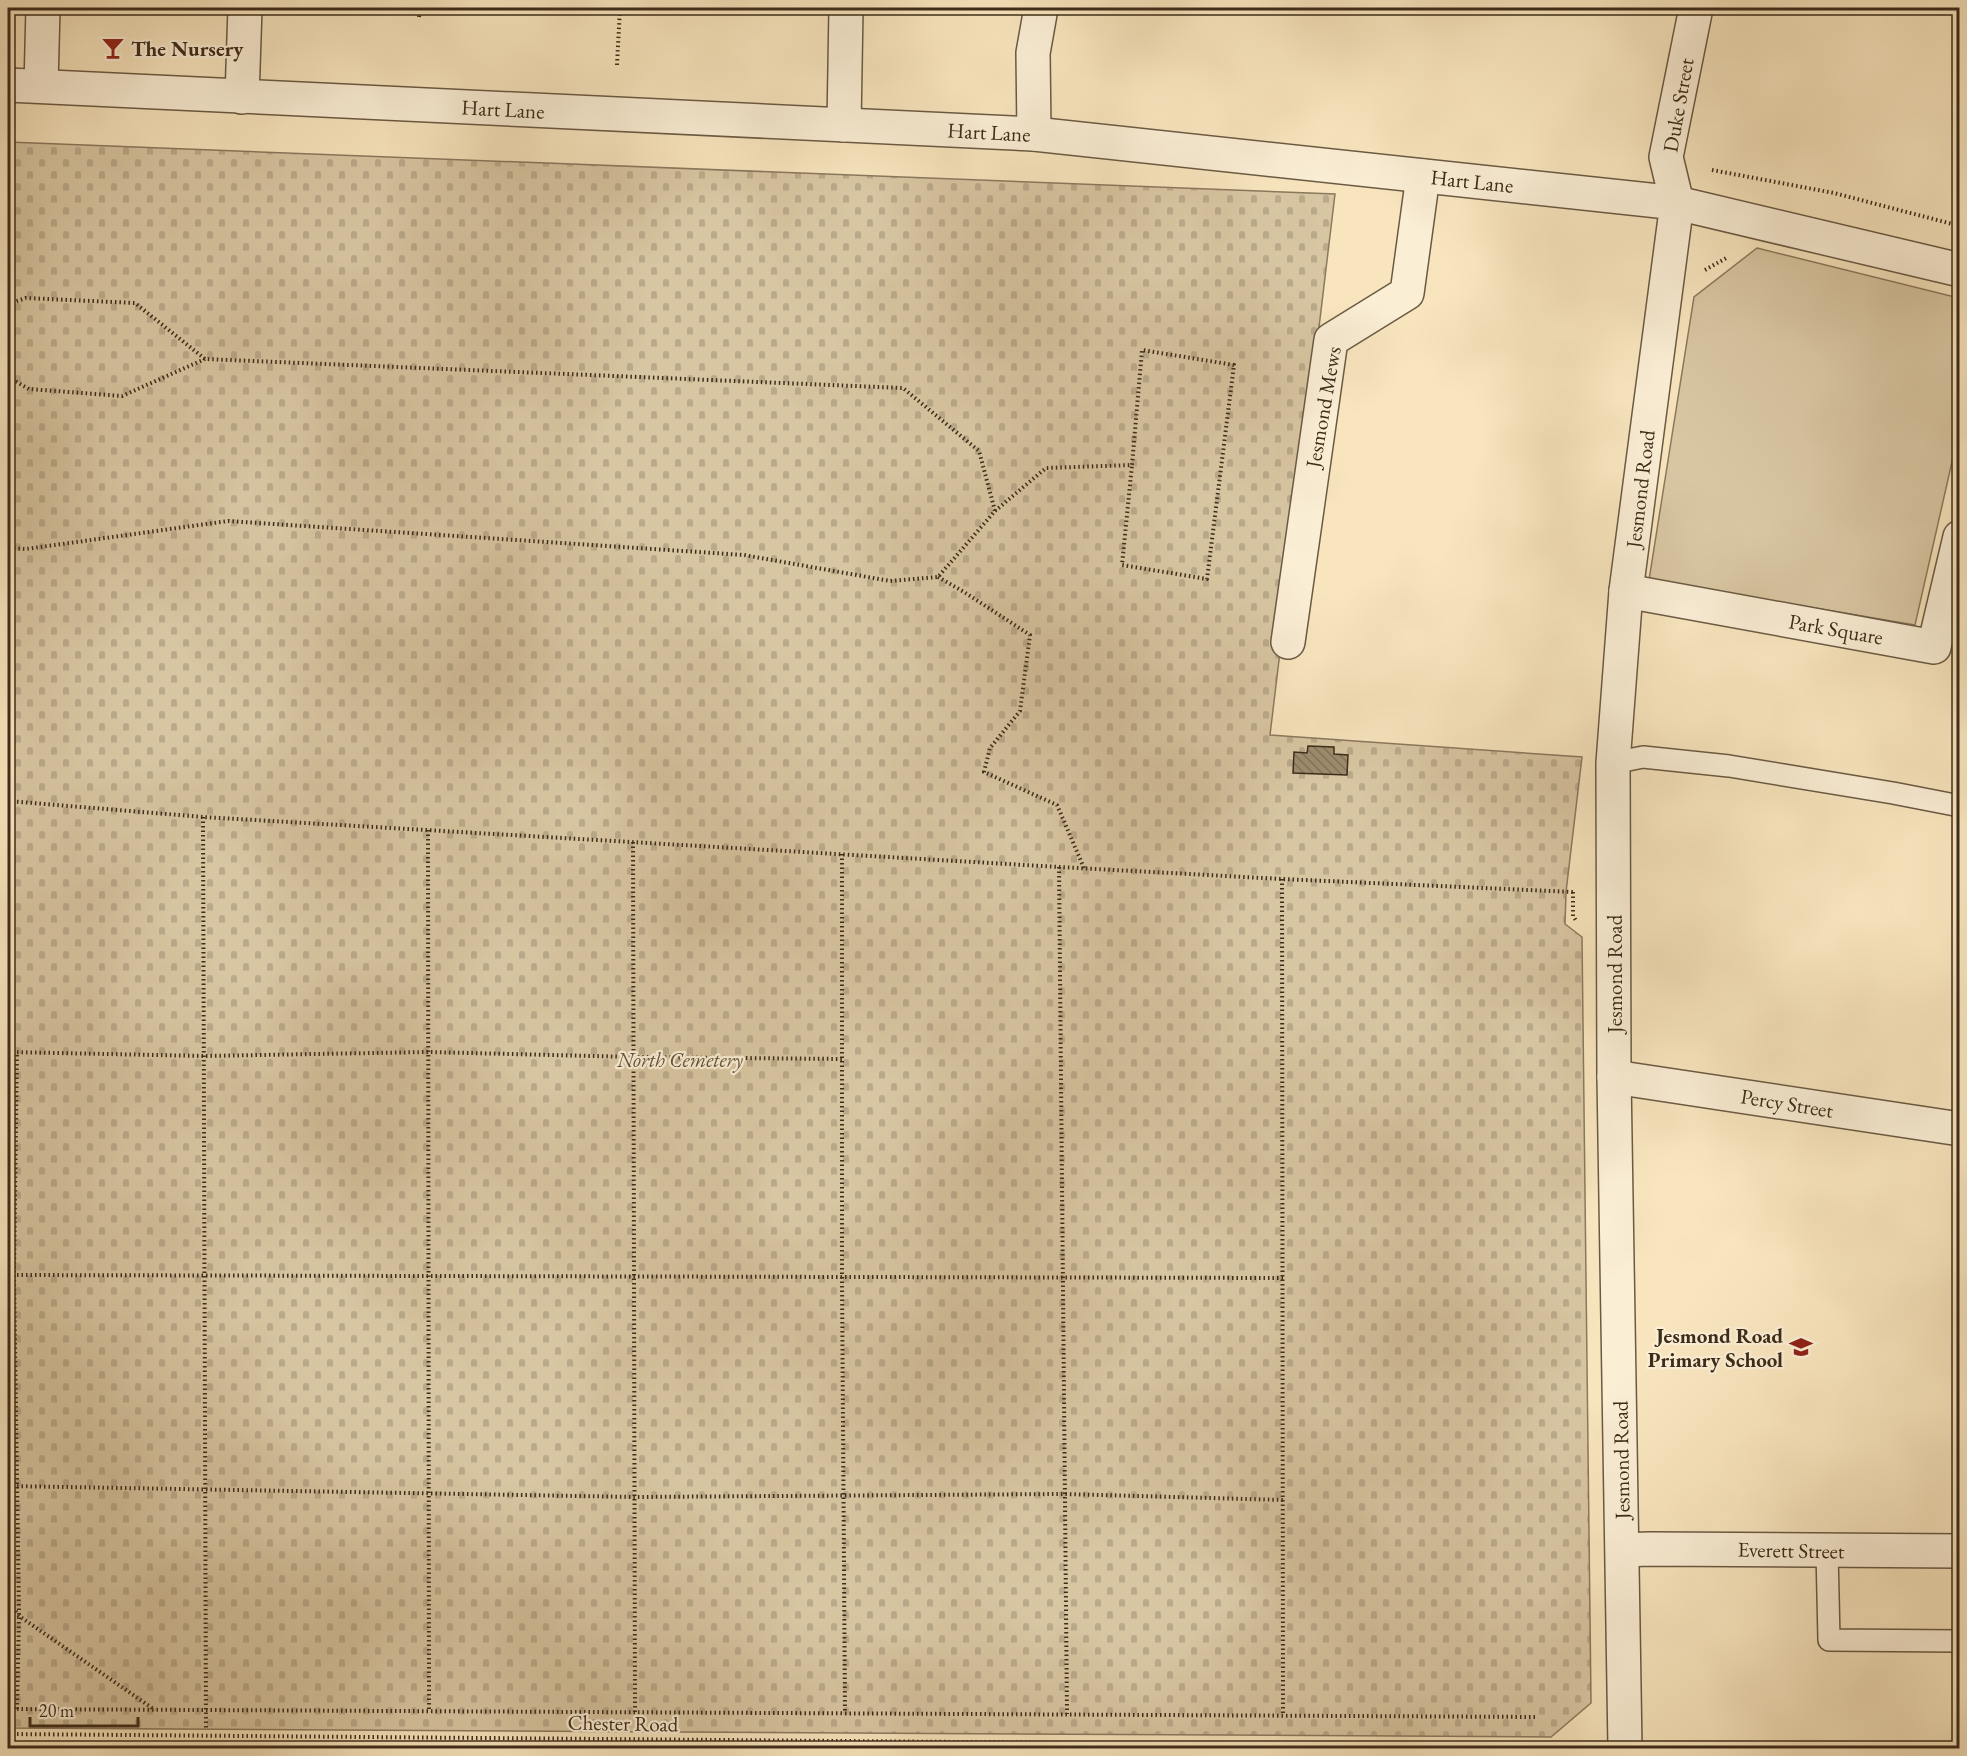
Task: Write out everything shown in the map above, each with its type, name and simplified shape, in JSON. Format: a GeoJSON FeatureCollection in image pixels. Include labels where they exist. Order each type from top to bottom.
{"type":"FeatureCollection","features":[{"type":"Feature","properties":{"kind":"street"},"geometry":{"type":"LineString","coordinates":[[41,86],[43,8]]}},
{"type":"Feature","properties":{"kind":"street"},"geometry":{"type":"LineString","coordinates":[[242,97],[245,8]]}},
{"type":"Feature","properties":{"kind":"street"},"geometry":{"type":"LineString","coordinates":[[844,125],[846,8]]}},
{"type":"Feature","properties":{"kind":"street"},"geometry":{"type":"LineString","coordinates":[[1034,134],[1033,52],[1041,8]]}},
{"type":"Feature","properties":{"kind":"street","name":"Duke Street"},"geometry":{"type":"LineString","coordinates":[[1677,203],[1666,157],[1696,8]]}},
{"type":"Feature","properties":{"kind":"street","name":"Hart Lane"},"geometry":{"type":"LineString","coordinates":[[8,85],[1034,134],[1677,203],[1959,270]]}},
{"type":"Feature","properties":{"kind":"street","name":"Jesmond Mews"},"geometry":{"type":"LineString","coordinates":[[1288,642],[1331,340],[1407,292],[1423,176]]}},
{"type":"Feature","properties":{"kind":"street","name":"Jesmond Road"},"geometry":{"type":"LineString","coordinates":[[1625,1747],[1614,1077],[1613,763],[1626,591],[1677,203]]}},
{"type":"Feature","properties":{"kind":"street","name":"Park Square"},"geometry":{"type":"LineString","coordinates":[[1626,591],[1934,647],[1959,537]]}},
{"type":"Feature","properties":{"kind":"street","name":"Percy Street"},"geometry":{"type":"LineString","coordinates":[[1614,1077],[1959,1129]]}},
{"type":"Feature","properties":{"kind":"street","name":"Everett Street"},"geometry":{"type":"LineString","coordinates":[[1623,1550],[1959,1551]]}},
{"type":"Feature","properties":{"kind":"lane"},"geometry":{"type":"LineString","coordinates":[[1613,763],[1643,757],[1729,766],[1959,806]]}},
{"type":"Feature","properties":{"kind":"lane"},"geometry":{"type":"LineString","coordinates":[[1827,1551],[1829,1640],[1959,1641]]}},
{"type":"Feature","properties":{"kind":"path"},"geometry":{"type":"LineString","coordinates":[[419,16],[420,8]]}},
{"type":"Feature","properties":{"kind":"path"},"geometry":{"type":"LineString","coordinates":[[617,66],[620,8]]}},
{"type":"Feature","properties":{"kind":"path"},"geometry":{"type":"LineString","coordinates":[[1712,170],[1834,193],[1959,226]]}},
{"type":"Feature","properties":{"kind":"path"},"geometry":{"type":"LineString","coordinates":[[8,304],[26,298],[135,303],[205,359]]}},
{"type":"Feature","properties":{"kind":"path"},"geometry":{"type":"LineString","coordinates":[[1142,350],[1234,365],[1207,579],[1122,565],[1132,465],[1142,350]]}},
{"type":"Feature","properties":{"kind":"path"},"geometry":{"type":"LineString","coordinates":[[8,377],[29,389],[122,396],[205,359],[903,388],[979,452],[995,511]]}},
{"type":"Feature","properties":{"kind":"path"},"geometry":{"type":"LineString","coordinates":[[938,577],[995,511],[1046,468],[1132,465]]}},
{"type":"Feature","properties":{"kind":"path"},"geometry":{"type":"LineString","coordinates":[[8,548],[26,549],[228,521],[744,555],[890,581],[938,577],[1030,635],[1020,711],[990,748],[984,772],[1057,805],[1084,868]]}},
{"type":"Feature","properties":{"kind":"path"},"geometry":{"type":"LineString","coordinates":[[8,801],[203,817],[1059,867],[1566,892]]}},
{"type":"Feature","properties":{"kind":"path"},"geometry":{"type":"LineString","coordinates":[[203,817],[206,1730]]}},
{"type":"Feature","properties":{"kind":"path"},"geometry":{"type":"LineString","coordinates":[[428,830],[429,1711]]}},
{"type":"Feature","properties":{"kind":"path"},"geometry":{"type":"LineString","coordinates":[[633,842],[635,1712]]}},
{"type":"Feature","properties":{"kind":"path"},"geometry":{"type":"LineString","coordinates":[[842,854],[845,1713]]}},
{"type":"Feature","properties":{"kind":"path"},"geometry":{"type":"LineString","coordinates":[[1059,867],[1067,1714]]}},
{"type":"Feature","properties":{"kind":"path"},"geometry":{"type":"LineString","coordinates":[[1282,879],[1283,1715]]}},
{"type":"Feature","properties":{"kind":"path"},"geometry":{"type":"LineString","coordinates":[[8,1052],[204,1056],[428,1052],[634,1058],[842,1059]]}},
{"type":"Feature","properties":{"kind":"path"},"geometry":{"type":"LineString","coordinates":[[17,1052],[14,1275],[19,1616],[17,1709]]}},
{"type":"Feature","properties":{"kind":"path"},"geometry":{"type":"LineString","coordinates":[[8,1275],[1282,1278]]}},
{"type":"Feature","properties":{"kind":"path"},"geometry":{"type":"LineString","coordinates":[[8,1486],[635,1497],[1065,1494],[1283,1500]]}},
{"type":"Feature","properties":{"kind":"path"},"geometry":{"type":"LineString","coordinates":[[8,1599],[19,1616],[156,1711]]}},
{"type":"Feature","properties":{"kind":"path"},"geometry":{"type":"LineString","coordinates":[[8,1709],[1538,1717]]}},
{"type":"Feature","properties":{"kind":"path","name":"Chester Road"},"geometry":{"type":"LineString","coordinates":[[8,1734],[1863,1749]]}},
{"type":"Feature","properties":{"kind":"green space","name":"North Cemetery"},"geometry":{"type":"Polygon","coordinates":[[[8,142],[1335,194],[1270,735],[1582,757],[1566,892],[1565,924],[1582,937],[1591,1703],[1551,1737],[8,1728],[8,142]]]}},
{"type":"Feature","properties":{"kind":"green space"},"geometry":{"type":"Polygon","coordinates":[[[1757,248],[1959,298],[1959,431],[1915,625],[1649,580],[1694,297],[1757,248]]]}},
{"type":"Feature","properties":{"kind":"building"},"geometry":{"type":"Polygon","coordinates":[[[1308,746],[1334,747],[1334,754],[1348,755],[1347,775],[1293,773],[1294,752],[1307,753],[1308,746]]]}},
{"type":"Feature","properties":{"kind":"place","name":"The Nursery"},"geometry":{"type":"Point","coordinates":[113,48]}},
{"type":"Feature","properties":{"kind":"place","name":"Jesmond Road Primary School"},"geometry":{"type":"Point","coordinates":[1801,1347]}}]}
